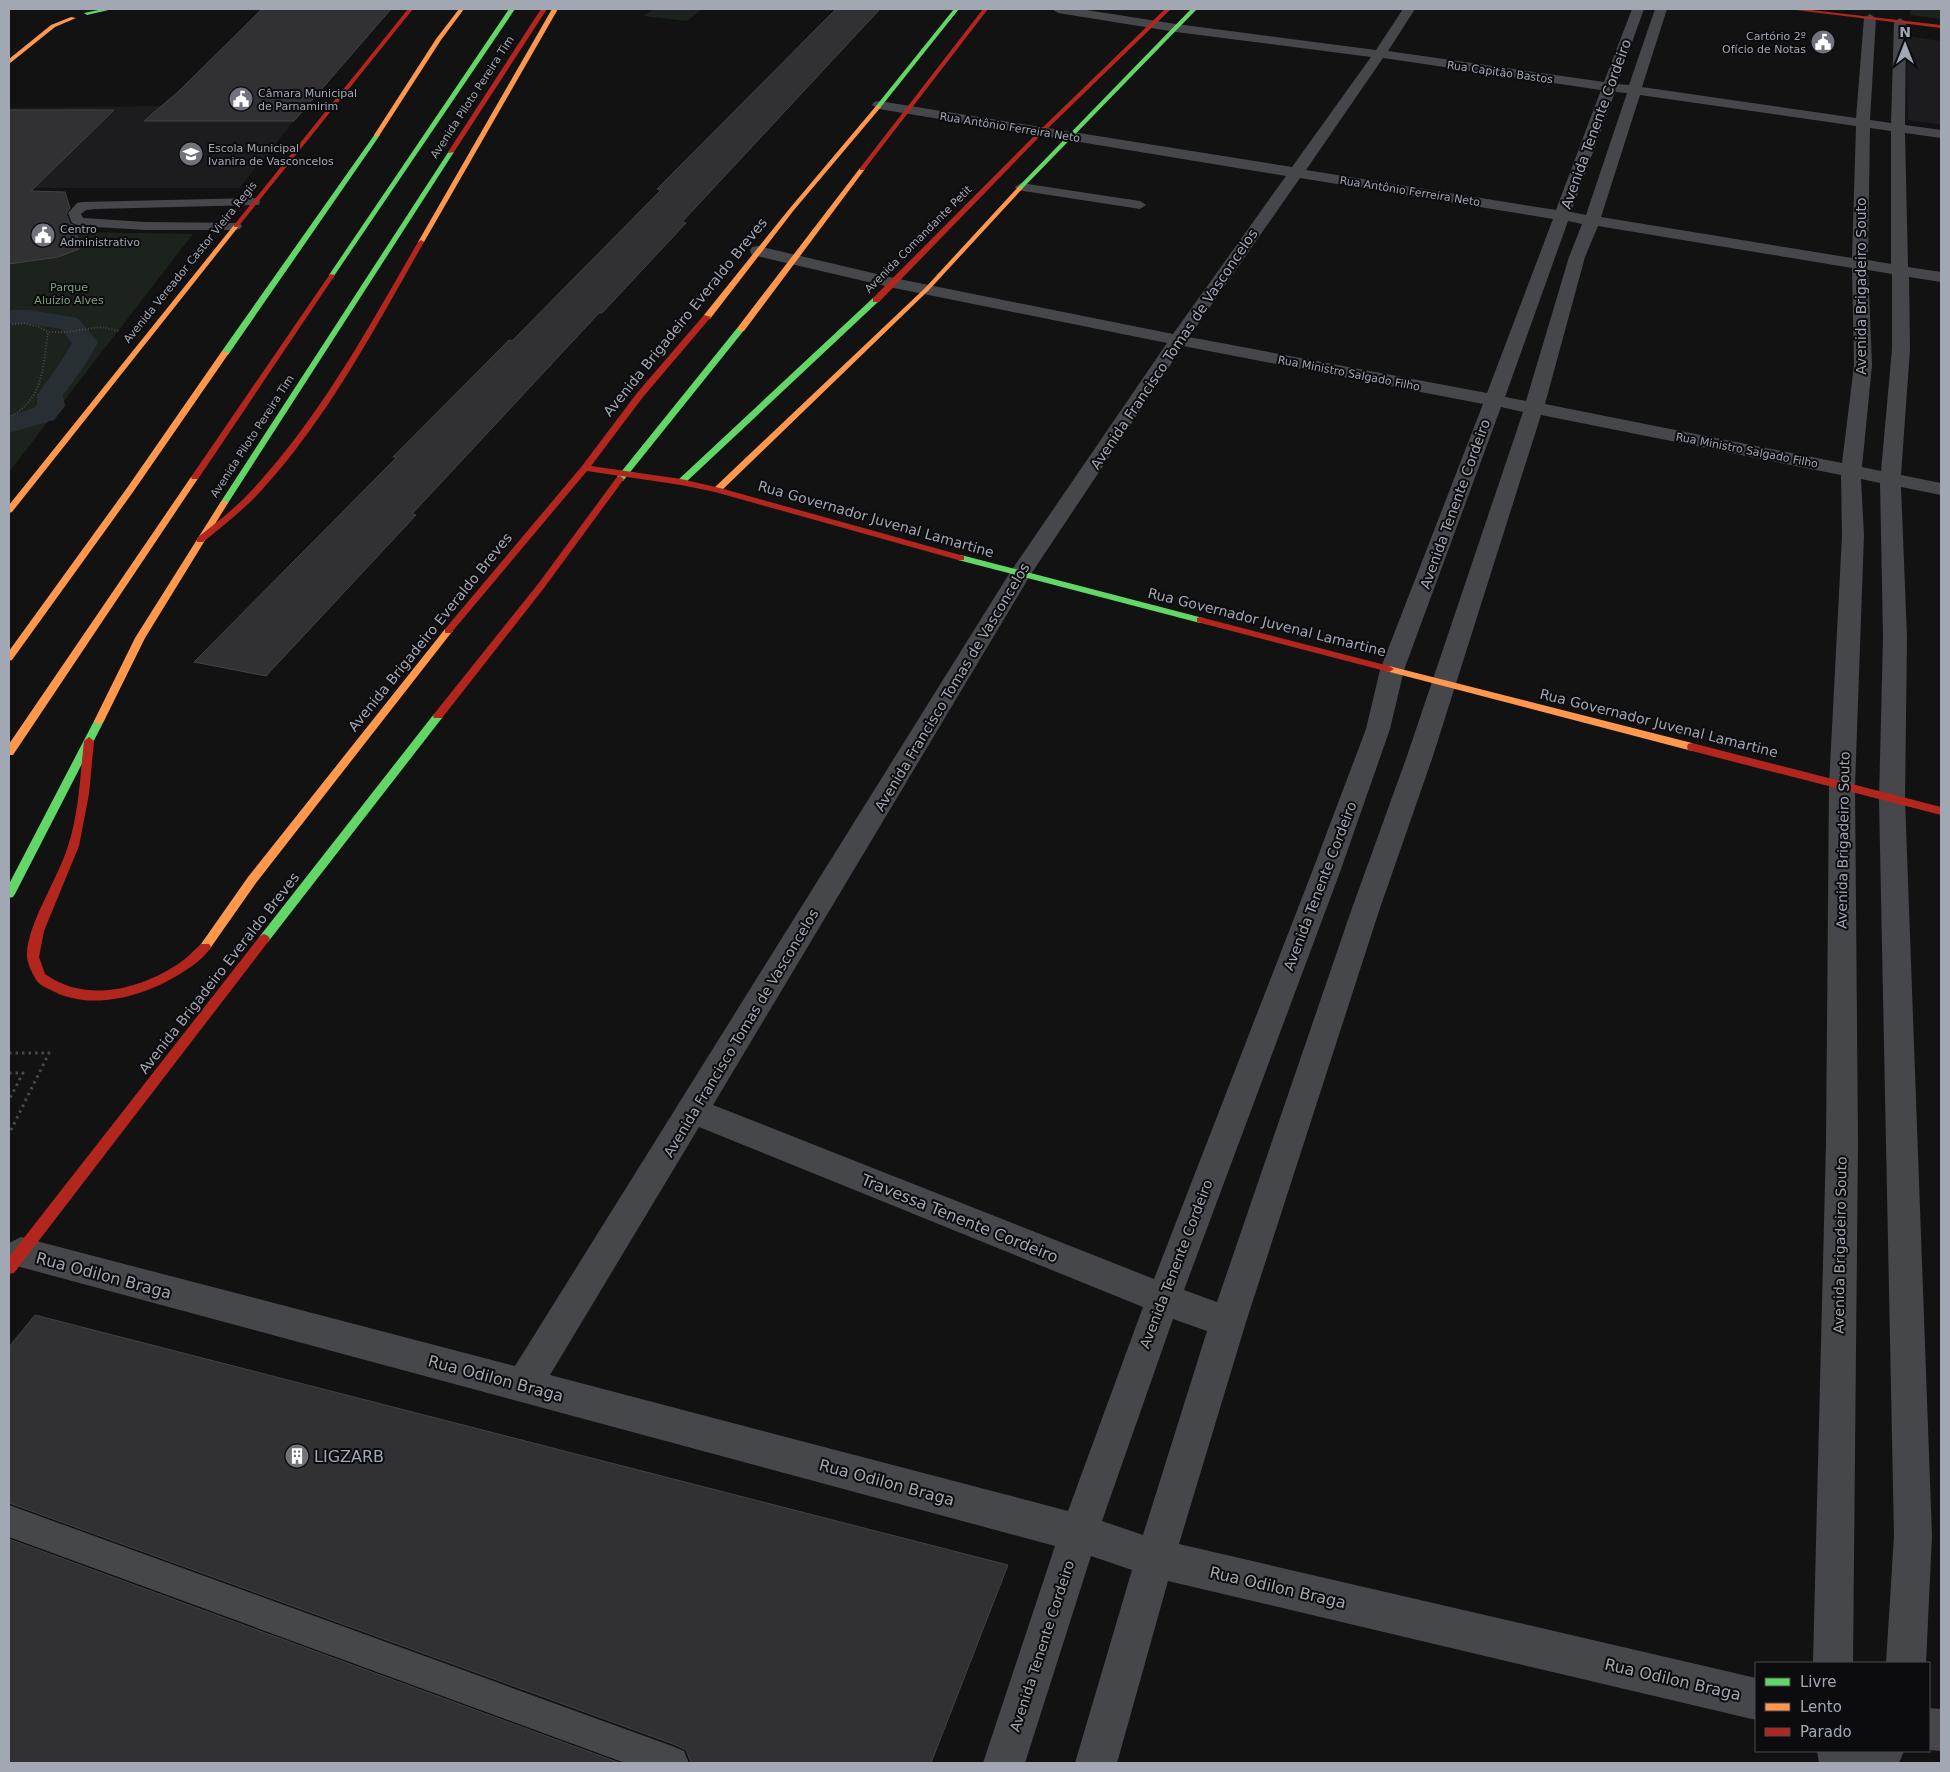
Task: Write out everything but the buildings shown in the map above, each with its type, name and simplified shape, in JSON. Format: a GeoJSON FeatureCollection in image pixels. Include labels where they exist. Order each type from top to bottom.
{"type":"FeatureCollection","features":[{"type":"Feature","properties":{"kind":"main road"},"geometry":{"type":"LineString","coordinates":[[9,62],[55,22],[72,13],[86,10],[110,9]]}},
{"type":"Feature","properties":{"kind":"main road","name":"Avenida Vereador Castor Vieira Regis"},"geometry":{"type":"LineString","coordinates":[[9,510],[410,9]]}},
{"type":"Feature","properties":{"kind":"main road"},"geometry":{"type":"LineString","coordinates":[[9,658],[125,498],[317,220],[368,150],[439,39],[461,9]]}},
{"type":"Feature","properties":{"kind":"main road","name":"Avenida Piloto Pereira Tim"},"geometry":{"type":"LineString","coordinates":[[9,752],[178,499],[512,9]]}},
{"type":"Feature","properties":{"kind":"main road","name":"Avenida Piloto Pereira Tim"},"geometry":{"type":"LineString","coordinates":[[9,894],[90,741],[140,638],[200,540],[544,9]]}},
{"type":"Feature","properties":{"kind":"main road"},"geometry":{"type":"LineString","coordinates":[[200,540],[230,516],[256,490],[303,435],[349,364],[423,240],[555,9]]}},
{"type":"Feature","properties":{"kind":"main road","name":"Avenida Brigadeiro Everaldo Breves"},"geometry":{"type":"LineString","coordinates":[[90,741],[84,794],[74,846],[38,931],[33,957],[40,977],[66,992],[89,996],[122,993],[156,981],[185,965],[205,947],[252,880],[444,636],[585,468],[640,395],[694,333],[758,251],[956,9]]}},
{"type":"Feature","properties":{"kind":"main road","name":"Avenida Brigadeiro Everaldo Breves"},"geometry":{"type":"LineString","coordinates":[[15,1261],[540,586],[624,474],[724,352],[793,258],[985,9]]}},
{"type":"Feature","properties":{"kind":"main road","name":"Avenida Comandante Petit"},"geometry":{"type":"LineString","coordinates":[[682,482],[894,283],[1041,132],[1168,9]]}},
{"type":"Feature","properties":{"kind":"main road"},"geometry":{"type":"LineString","coordinates":[[717,490],[927,289],[1021,187],[1194,9]]}},
{"type":"Feature","properties":{"kind":"main road"},"geometry":{"type":"LineString","coordinates":[[1791,9],[1941,27]]}},
{"type":"Feature","properties":{"kind":"main road"},"geometry":{"type":"LineString","coordinates":[[1106,69],[1132,73]]}},
{"type":"Feature","properties":{"kind":"main road","name":"Rua Governador Juvenal Lamartine"},"geometry":{"type":"LineString","coordinates":[[585,468],[682,482],[717,490],[1020,574],[1892,800],[1941,811]]}},
{"type":"Feature","properties":{"kind":"street","name":"Rua Capitão Bastos"},"geometry":{"type":"LineString","coordinates":[[1058,9],[1176,28],[1380,54],[1941,134]]}},
{"type":"Feature","properties":{"kind":"street","name":"Avenida Francisco Tomas de Vasconcelos"},"geometry":{"type":"LineString","coordinates":[[524,1385],[693,1112],[1020,574],[1178,340],[1380,54],[1409,9]]}},
{"type":"Feature","properties":{"kind":"street","name":"Avenida Tenente Cordeiro"},"geometry":{"type":"LineString","coordinates":[[1096,1763],[1155,1558],[1228,1322],[1365,911],[1420,756],[1442,683],[1534,408],[1578,257],[1592,220],[1623,89],[1638,9]]}},
{"type":"Feature","properties":{"kind":"street","name":"Avenida Tenente Cordeiro"},"geometry":{"type":"LineString","coordinates":[[1004,1763],[1079,1533],[1163,1299],[1349,809],[1378,729],[1392,670],[1451,517],[1562,215],[1661,9]]}},
{"type":"Feature","properties":{"kind":"street","name":"Avenida Brigadeiro Souto"},"geometry":{"type":"LineString","coordinates":[[1833,1662],[1842,1143],[1842,786],[1853,535],[1851,471],[1863,364],[1860,306],[1860,221],[1863,122],[1870,18]]}},
{"type":"Feature","properties":{"kind":"street"},"geometry":{"type":"LineString","coordinates":[[1900,22],[1898,128],[1901,349],[1890,479],[1895,637],[1892,800],[1913,1536],[1906,1662]]}},
{"type":"Feature","properties":{"kind":"street","name":"Rua Antônio Ferreira Neto"},"geometry":{"type":"LineString","coordinates":[[879,105],[1941,277]]}},
{"type":"Feature","properties":{"kind":"street","name":"Rua Ministro Salgado Filho"},"geometry":{"type":"LineString","coordinates":[[758,251],[894,283],[1941,489]]}},
{"type":"Feature","properties":{"kind":"street","name":"Travessa Tenente Cordeiro"},"geometry":{"type":"LineString","coordinates":[[693,1112],[1163,1299],[1228,1322]]}},
{"type":"Feature","properties":{"kind":"street","name":"Rua Odilon Braga"},"geometry":{"type":"LineString","coordinates":[[15,1261],[524,1385],[1079,1533],[1155,1558],[1755,1699]]}},
{"type":"Feature","properties":{"kind":"lane"},"geometry":{"type":"LineString","coordinates":[[1021,187],[1140,205]]}},
{"type":"Feature","properties":{"kind":"lane"},"geometry":{"type":"LineString","coordinates":[[235,226],[145,226],[80,222],[77,220],[74,212],[82,206],[96,205],[254,202]]}},
{"type":"Feature","properties":{"kind":"lane"},"geometry":{"type":"LineString","coordinates":[[9,1521],[672,1763]]}},
{"type":"Feature","properties":{"kind":"path"},"geometry":{"type":"LineString","coordinates":[[9,325],[23,323],[39,327],[48,332],[67,332],[101,327]]}},
{"type":"Feature","properties":{"kind":"path"},"geometry":{"type":"LineString","coordinates":[[9,417],[18,414],[33,399],[41,381],[48,332]]}},
{"type":"Feature","properties":{"kind":"path"},"geometry":{"type":"LineString","coordinates":[[9,1053],[49,1054],[9,1134]]}},
{"type":"Feature","properties":{"kind":"path"},"geometry":{"type":"LineString","coordinates":[[9,1072],[22,1073],[9,1100]]}},
{"type":"Feature","properties":{"kind":"shaded area"},"geometry":{"type":"Polygon","coordinates":[[[1906,36],[1941,41],[1941,125],[1908,120],[1906,36]]]}},
{"type":"Feature","properties":{"kind":"shaded area"},"geometry":{"type":"Polygon","coordinates":[[[161,106],[148,120],[294,121],[239,188],[9,188],[9,108],[161,106]]]}},
{"type":"Feature","properties":{"kind":"green space"},"geometry":{"type":"Polygon","coordinates":[[[654,9],[702,9],[687,21],[643,16],[654,9]]]}},
{"type":"Feature","properties":{"kind":"green space"},"geometry":{"type":"Polygon","coordinates":[[[1910,9],[1941,9],[1941,19],[1910,15],[1910,9]]]}},
{"type":"Feature","properties":{"kind":"green space","name":"Parque Aluízio Alves"},"geometry":{"type":"Polygon","coordinates":[[[9,231],[193,234],[9,472],[9,231]]]}},
{"type":"Feature","properties":{"kind":"waterway"},"geometry":{"type":"LineString","coordinates":[[9,317],[30,317],[69,323],[85,342],[72,365],[50,395],[51,406],[44,414],[9,425]]}},
{"type":"Feature","properties":{"kind":"traffic: fast"},"geometry":{"type":"LineString","coordinates":[[87,13],[110,9]]}},
{"type":"Feature","properties":{"kind":"traffic: fast"},"geometry":{"type":"LineString","coordinates":[[332,275],[512,9]]}},
{"type":"Feature","properties":{"kind":"traffic: fast"},"geometry":{"type":"LineString","coordinates":[[878,107],[956,9]]}},
{"type":"Feature","properties":{"kind":"traffic: fast"},"geometry":{"type":"LineString","coordinates":[[1020,188],[1194,9]]}},
{"type":"Feature","properties":{"kind":"traffic: fast"},"geometry":{"type":"LineString","coordinates":[[225,353],[377,135]]}},
{"type":"Feature","properties":{"kind":"traffic: fast"},"geometry":{"type":"LineString","coordinates":[[224,503],[451,152]]}},
{"type":"Feature","properties":{"kind":"traffic: fast"},"geometry":{"type":"LineString","coordinates":[[681,482],[876,300]]}},
{"type":"Feature","properties":{"kind":"traffic: fast"},"geometry":{"type":"LineString","coordinates":[[620,479],[741,329]]}},
{"type":"Feature","properties":{"kind":"traffic: fast"},"geometry":{"type":"LineString","coordinates":[[961,558],[1200,620]]}},
{"type":"Feature","properties":{"kind":"traffic: fast"},"geometry":{"type":"LineString","coordinates":[[264,939],[438,716]]}},
{"type":"Feature","properties":{"kind":"traffic: fast"},"geometry":{"type":"LineString","coordinates":[[9,894],[99,721]]}},
{"type":"Feature","properties":{"kind":"traffic: slow"},"geometry":{"type":"LineString","coordinates":[[377,135],[439,39],[461,9]]}},
{"type":"Feature","properties":{"kind":"traffic: slow"},"geometry":{"type":"LineString","coordinates":[[421,242],[555,9]]}},
{"type":"Feature","properties":{"kind":"traffic: slow"},"geometry":{"type":"LineString","coordinates":[[9,62],[53,26],[73,18]]}},
{"type":"Feature","properties":{"kind":"traffic: slow"},"geometry":{"type":"LineString","coordinates":[[707,317],[792,209],[878,107]]}},
{"type":"Feature","properties":{"kind":"traffic: slow"},"geometry":{"type":"LineString","coordinates":[[741,329],[862,169]]}},
{"type":"Feature","properties":{"kind":"traffic: slow"},"geometry":{"type":"LineString","coordinates":[[717,490],[927,289],[1020,188]]}},
{"type":"Feature","properties":{"kind":"traffic: slow"},"geometry":{"type":"LineString","coordinates":[[9,510],[236,226]]}},
{"type":"Feature","properties":{"kind":"traffic: slow"},"geometry":{"type":"LineString","coordinates":[[9,658],[130,490],[225,353]]}},
{"type":"Feature","properties":{"kind":"traffic: slow"},"geometry":{"type":"LineString","coordinates":[[9,752],[195,477]]}},
{"type":"Feature","properties":{"kind":"traffic: slow"},"geometry":{"type":"LineString","coordinates":[[99,721],[140,638],[224,503]]}},
{"type":"Feature","properties":{"kind":"traffic: slow"},"geometry":{"type":"LineString","coordinates":[[205,947],[252,880],[448,631]]}},
{"type":"Feature","properties":{"kind":"traffic: slow"},"geometry":{"type":"LineString","coordinates":[[1389,669],[1692,747]]}},
{"type":"Feature","properties":{"kind":"traffic: jam"},"geometry":{"type":"LineString","coordinates":[[236,226],[410,9]]}},
{"type":"Feature","properties":{"kind":"traffic: jam"},"geometry":{"type":"LineString","coordinates":[[451,152],[544,9]]}},
{"type":"Feature","properties":{"kind":"traffic: jam"},"geometry":{"type":"LineString","coordinates":[[862,169],[985,9]]}},
{"type":"Feature","properties":{"kind":"traffic: jam"},"geometry":{"type":"LineString","coordinates":[[876,300],[1041,132],[1168,9]]}},
{"type":"Feature","properties":{"kind":"traffic: jam"},"geometry":{"type":"LineString","coordinates":[[1791,9],[1941,27]]}},
{"type":"Feature","properties":{"kind":"traffic: jam"},"geometry":{"type":"LineString","coordinates":[[200,540],[237,510],[257,490],[304,432],[346,371],[421,242]]}},
{"type":"Feature","properties":{"kind":"traffic: jam"},"geometry":{"type":"LineString","coordinates":[[195,477],[332,275]]}},
{"type":"Feature","properties":{"kind":"traffic: jam"},"geometry":{"type":"LineString","coordinates":[[448,631],[585,468],[640,395],[707,317]]}},
{"type":"Feature","properties":{"kind":"traffic: jam"},"geometry":{"type":"LineString","coordinates":[[585,468],[681,482],[717,490],[961,558]]}},
{"type":"Feature","properties":{"kind":"traffic: jam"},"geometry":{"type":"LineString","coordinates":[[438,716],[541,586],[620,479]]}},
{"type":"Feature","properties":{"kind":"traffic: jam"},"geometry":{"type":"LineString","coordinates":[[1200,620],[1389,669]]}},
{"type":"Feature","properties":{"kind":"traffic: jam"},"geometry":{"type":"LineString","coordinates":[[89,741],[84,794],[74,846],[38,931],[33,957],[40,977],[53,986],[67,992],[97,996],[113,994],[129,991],[159,980],[185,965],[205,947]]}},
{"type":"Feature","properties":{"kind":"traffic: jam"},"geometry":{"type":"LineString","coordinates":[[1692,747],[1941,811]]}},
{"type":"Feature","properties":{"kind":"traffic: jam"},"geometry":{"type":"LineString","coordinates":[[9,1268],[264,939]]}},
{"type":"Feature","properties":{"kind":"place","name":"Cartório 2º Ofício de Notas"},"geometry":{"type":"Point","coordinates":[1823,42]}},
{"type":"Feature","properties":{"kind":"place","name":"Câmara Municipal de Parnamirim"},"geometry":{"type":"Point","coordinates":[241,99]}},
{"type":"Feature","properties":{"kind":"place","name":"Escola Municipal Ivanira de Vasconcelos"},"geometry":{"type":"Point","coordinates":[191,154]}},
{"type":"Feature","properties":{"kind":"place","name":"Centro Administrativo"},"geometry":{"type":"Point","coordinates":[43,235]}},
{"type":"Feature","properties":{"kind":"place","name":"LIGZARB"},"geometry":{"type":"Point","coordinates":[297,1456]}}]}
